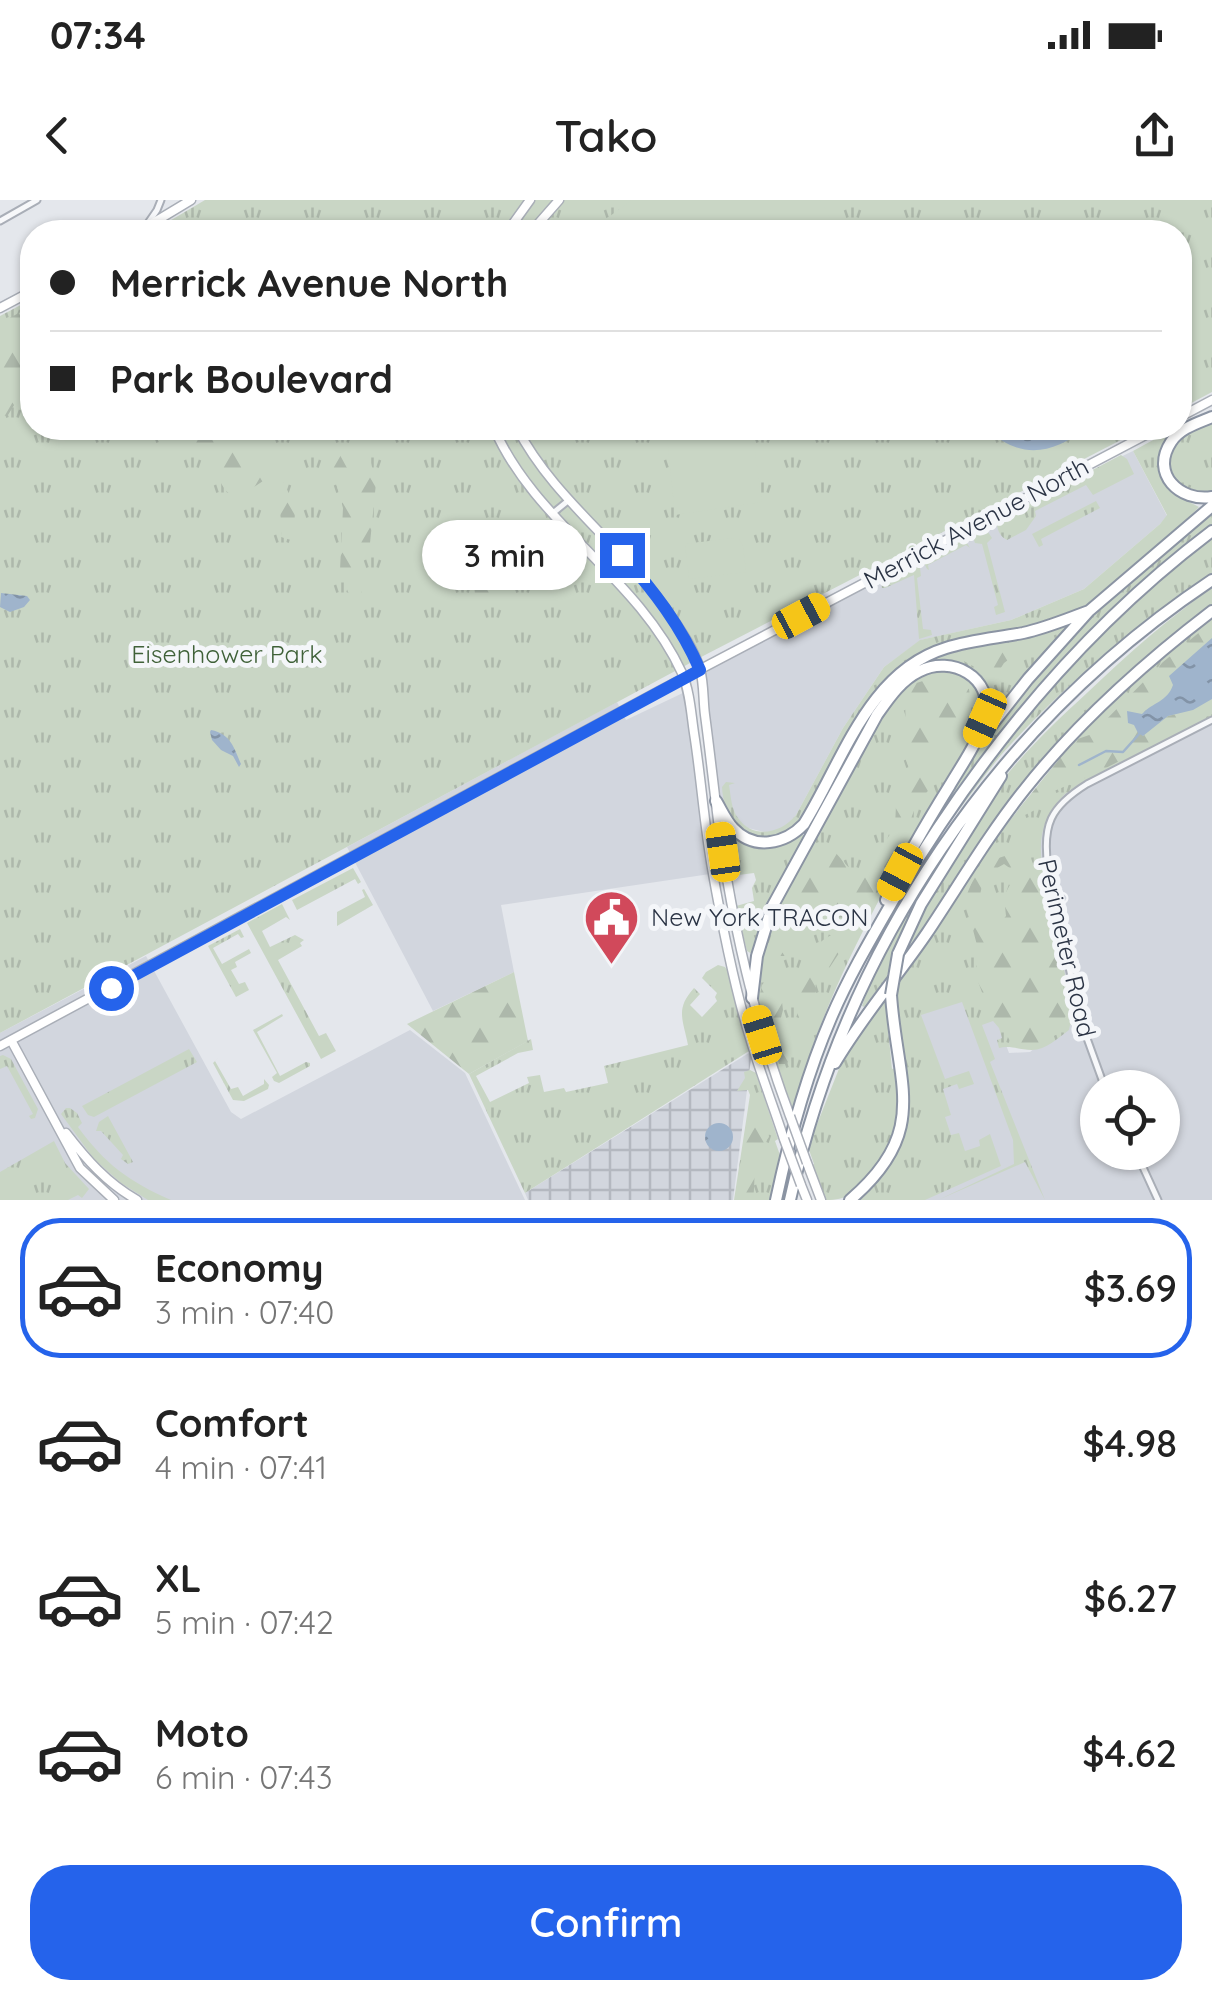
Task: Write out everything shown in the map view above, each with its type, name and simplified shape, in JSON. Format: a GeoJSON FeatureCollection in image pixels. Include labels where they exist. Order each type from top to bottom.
{"type":"FeatureCollection","features":[{"type":"Feature","properties":{"kind":"highway"},"geometry":{"type":"LineString","coordinates":[[1173,440],[1165,465],[1169,480],[1180,492],[1199,499],[1212,497]]}},
{"type":"Feature","properties":{"kind":"highway"},"geometry":{"type":"LineString","coordinates":[[871,938],[904,864],[968,757],[1028,679],[1089,611],[1212,506]]}},
{"type":"Feature","properties":{"kind":"highway"},"geometry":{"type":"LineString","coordinates":[[776,1200],[817,1054],[846,984],[944,818],[1008,732],[1073,657],[1122,608],[1212,531]]}},
{"type":"Feature","properties":{"kind":"highway"},"geometry":{"type":"LineString","coordinates":[[790,1200],[805,1138],[850,1011],[900,913],[949,835],[1045,719],[1147,626],[1212,580]]}},
{"type":"Feature","properties":{"kind":"highway"},"geometry":{"type":"LineString","coordinates":[[716,800],[733,828],[749,840],[764,843],[788,838],[808,817],[872,704],[902,671],[948,647],[1036,630],[1089,611]]}},
{"type":"Feature","properties":{"kind":"highway"},"geometry":{"type":"LineString","coordinates":[[822,1086],[860,1022],[1046,764],[1113,694],[1212,611]]}},
{"type":"Feature","properties":{"kind":"highway"},"geometry":{"type":"LineString","coordinates":[[752,998],[756,956],[779,892],[877,714],[899,686],[919,671],[934,666],[954,666],[971,674],[982,689],[986,706],[985,718],[968,757]]}},
{"type":"Feature","properties":{"kind":"highway"},"geometry":{"type":"LineString","coordinates":[[847,1200],[872,1181],[888,1161],[902,1122],[904,1099],[891,995],[898,954],[921,904],[1014,753]]}},
{"type":"Feature","properties":{"kind":"main road"},"geometry":{"type":"LineString","coordinates":[[158,220],[191,200]]}},
{"type":"Feature","properties":{"kind":"main road"},"geometry":{"type":"LineString","coordinates":[[542,220],[559,200]]}},
{"type":"Feature","properties":{"kind":"main road"},"geometry":{"type":"LineString","coordinates":[[499,440],[526,481],[650,620],[684,678],[728,948],[750,1040],[807,1200]]}},
{"type":"Feature","properties":{"kind":"main road"},"geometry":{"type":"LineString","coordinates":[[523,440],[569,500],[665,607],[688,642],[700,670],[726,878],[741,954],[774,1076],[821,1200]]}},
{"type":"Feature","properties":{"kind":"main road","name":"Merrick Avenue North"},"geometry":{"type":"LineString","coordinates":[[0,1046],[1136,440]]}},
{"type":"Feature","properties":{"kind":"main road"},"geometry":{"type":"LineString","coordinates":[[650,620],[664,614],[665,607]]}},
{"type":"Feature","properties":{"kind":"main road"},"geometry":{"type":"LineString","coordinates":[[662,638],[663,630],[677,625]]}},
{"type":"Feature","properties":{"kind":"main road"},"geometry":{"type":"LineString","coordinates":[[708,839],[719,827]]}},
{"type":"Feature","properties":{"kind":"main road"},"geometry":{"type":"LineString","coordinates":[[712,868],[726,878]]}},
{"type":"Feature","properties":{"kind":"main road"},"geometry":{"type":"LineString","coordinates":[[728,948],[741,954]]}},
{"type":"Feature","properties":{"kind":"main road"},"geometry":{"type":"LineString","coordinates":[[731,959],[741,954]]}},
{"type":"Feature","properties":{"kind":"main road"},"geometry":{"type":"LineString","coordinates":[[12,1040],[80,1168],[114,1200]]}},
{"type":"Feature","properties":{"kind":"main road"},"geometry":{"type":"LineString","coordinates":[[51,1113],[91,1164],[137,1200]]}},
{"type":"Feature","properties":{"kind":"street"},"geometry":{"type":"LineString","coordinates":[[0,221],[37,200]]}},
{"type":"Feature","properties":{"kind":"street"},"geometry":{"type":"LineString","coordinates":[[553,512],[569,500]]}},
{"type":"Feature","properties":{"kind":"street","name":"Perimeter Road"},"geometry":{"type":"LineString","coordinates":[[1098,1070],[1080,1020],[1048,868],[1046,834],[1057,808],[1068,796],[1212,720]]}},
{"type":"Feature","properties":{"kind":"street"},"geometry":{"type":"LineString","coordinates":[[1144,1170],[1158,1200]]}},
{"type":"Feature","properties":{"kind":"shaded area"},"geometry":{"type":"Polygon","coordinates":[[[1133,451],[1167,516],[1160,524],[1084,589],[1011,620],[921,640],[884,667],[843,728],[788,826],[768,833],[717,822],[697,670],[954,536],[1133,451]]]}},
{"type":"Feature","properties":{"kind":"shaded area"},"geometry":{"type":"Polygon","coordinates":[[[685,692],[710,874],[501,905],[514,972],[433,1011],[347,847],[617,702],[626,720],[685,692]]]}},
{"type":"Feature","properties":{"kind":"shaded area"},"geometry":{"type":"Polygon","coordinates":[[[1212,724],[1212,1200],[883,1200],[914,1150],[902,993],[985,989],[1009,1053],[1030,1052],[1072,1018],[1029,810],[1212,724]]]}},
{"type":"Feature","properties":{"kind":"shaded area"},"geometry":{"type":"Polygon","coordinates":[[[146,956],[231,1112],[241,1119],[410,1030],[465,1073],[525,1200],[0,1200],[0,1033],[146,956]]]}},
{"type":"Feature","properties":{"kind":"shaded area"},"geometry":{"type":"Polygon","coordinates":[[[752,1051],[733,1200],[528,1200],[525,1193],[752,1051]]]}},
{"type":"Feature","properties":{"kind":"green space"},"geometry":{"type":"Polygon","coordinates":[[[205,200],[1212,200],[1212,392],[1192,403],[1192,220],[171,220],[205,200]]]}},
{"type":"Feature","properties":{"kind":"green space"},"geometry":{"type":"Polygon","coordinates":[[[632,200],[819,200],[830,220],[604,220],[632,200]]]}},
{"type":"Feature","properties":{"kind":"green space","name":"Eisenhower Park"},"geometry":{"type":"Polygon","coordinates":[[[20,305],[20,440],[1121,440],[705,655],[0,1033],[0,316],[20,305]]]}},
{"type":"Feature","properties":{"kind":"green space"},"geometry":{"type":"Polygon","coordinates":[[[20,312],[20,396],[8,415],[0,417],[0,323],[20,312]]]}},
{"type":"Feature","properties":{"kind":"green space"},"geometry":{"type":"Polygon","coordinates":[[[1212,419],[1212,494],[1186,492],[1175,481],[1167,463],[1173,446],[1178,440],[1192,440],[1196,427],[1212,419]]]}},
{"type":"Feature","properties":{"kind":"green space"},"geometry":{"type":"Polygon","coordinates":[[[158,440],[249,440],[267,453],[295,507],[294,541],[281,537],[279,505],[269,485],[263,481],[251,489],[246,501],[237,498],[220,482],[212,448],[185,455],[158,440]]]}},
{"type":"Feature","properties":{"kind":"green space"},"geometry":{"type":"Polygon","coordinates":[[[667,440],[753,440],[762,502],[675,515],[667,440]]]}},
{"type":"Feature","properties":{"kind":"green space"},"geometry":{"type":"Polygon","coordinates":[[[1153,440],[1170,440],[1164,480],[1172,492],[1199,507],[1152,554],[1098,598],[1060,618],[954,643],[899,671],[871,698],[802,820],[789,831],[763,839],[739,828],[725,803],[722,787],[726,782],[735,783],[729,785],[734,811],[744,825],[767,832],[790,821],[843,728],[884,667],[920,640],[1011,620],[1084,589],[1160,524],[1167,515],[1133,451],[1153,440]]]}},
{"type":"Feature","properties":{"kind":"green space"},"geometry":{"type":"Polygon","coordinates":[[[335,446],[359,490],[357,459],[368,451],[376,483],[370,543],[361,567],[362,590],[355,603],[340,570],[343,508],[333,472],[335,446]]]}},
{"type":"Feature","properties":{"kind":"green space"},"geometry":{"type":"Polygon","coordinates":[[[1121,455],[1134,474],[1093,495],[1086,485],[1035,511],[1036,516],[1026,530],[1007,540],[1000,534],[998,520],[1121,455]]]}},
{"type":"Feature","properties":{"kind":"green space"},"geometry":{"type":"Polygon","coordinates":[[[1096,501],[1100,508],[1041,539],[1043,545],[1039,547],[1032,534],[1096,501]]]}},
{"type":"Feature","properties":{"kind":"green space"},"geometry":{"type":"Polygon","coordinates":[[[1212,512],[1212,524],[1119,602],[1051,671],[947,802],[980,747],[1039,671],[1119,590],[1212,512]]]}},
{"type":"Feature","properties":{"kind":"green space"},"geometry":{"type":"Polygon","coordinates":[[[984,526],[992,538],[987,543],[1005,612],[996,615],[994,607],[998,605],[982,544],[975,543],[972,535],[984,526]]]}},
{"type":"Feature","properties":{"kind":"green space"},"geometry":{"type":"Polygon","coordinates":[[[494,531],[512,536],[517,549],[494,579],[490,603],[477,614],[471,555],[478,534],[494,531]]]}},
{"type":"Feature","properties":{"kind":"green space"},"geometry":{"type":"Polygon","coordinates":[[[1212,537],[1212,573],[1128,635],[1050,704],[1001,755],[949,823],[1001,749],[1055,684],[1130,608],[1212,537]]]}},
{"type":"Feature","properties":{"kind":"green space"},"geometry":{"type":"Polygon","coordinates":[[[733,538],[743,546],[746,572],[689,579],[685,544],[733,538]]]}},
{"type":"Feature","properties":{"kind":"green space"},"geometry":{"type":"Polygon","coordinates":[[[964,538],[970,548],[966,545],[927,569],[922,559],[964,538]]]}},
{"type":"Feature","properties":{"kind":"green space"},"geometry":{"type":"Polygon","coordinates":[[[917,564],[923,629],[931,630],[932,635],[919,639],[914,575],[885,588],[881,582],[917,564]]]}},
{"type":"Feature","properties":{"kind":"green space"},"geometry":{"type":"Polygon","coordinates":[[[1212,588],[1212,606],[1100,700],[902,955],[950,860],[1007,775],[1118,664],[1212,588]]]}},
{"type":"Feature","properties":{"kind":"green space"},"geometry":{"type":"Polygon","coordinates":[[[1212,615],[1212,717],[1065,794],[1044,826],[1042,864],[1075,1022],[1052,1043],[1032,1050],[999,1048],[999,1028],[993,1021],[982,1025],[995,1059],[990,1062],[1045,1200],[1025,1162],[938,1200],[1014,1164],[1013,1140],[962,1002],[921,1015],[945,1079],[969,1071],[974,1084],[943,1089],[951,1115],[945,1117],[951,1135],[959,1133],[965,1151],[980,1146],[979,1140],[990,1134],[1001,1166],[925,1200],[854,1200],[886,1169],[897,1146],[908,1102],[895,986],[999,834],[1081,732],[1134,680],[1212,615]]]}},
{"type":"Feature","properties":{"kind":"green space"},"geometry":{"type":"Polygon","coordinates":[[[1072,621],[988,723],[975,673],[955,663],[932,662],[931,657],[950,650],[1072,621]]]}},
{"type":"Feature","properties":{"kind":"green space"},"geometry":{"type":"Polygon","coordinates":[[[1212,622],[1212,638],[1169,676],[1173,685],[1167,695],[1134,725],[1143,736],[1168,716],[1193,710],[1212,699],[1212,714],[1047,794],[1037,809],[1020,815],[1018,810],[1075,740],[1092,734],[1163,662],[1212,622]]]}},
{"type":"Feature","properties":{"kind":"green space"},"geometry":{"type":"Polygon","coordinates":[[[1015,643],[1021,646],[1020,651],[997,674],[955,657],[956,649],[1015,643]]]}},
{"type":"Feature","properties":{"kind":"green space"},"geometry":{"type":"Polygon","coordinates":[[[940,668],[965,677],[976,688],[981,703],[979,722],[853,952],[819,1029],[793,1109],[759,1005],[757,975],[770,918],[889,702],[912,682],[940,668]]]}},
{"type":"Feature","properties":{"kind":"green space"},"geometry":{"type":"Polygon","coordinates":[[[942,675],[969,689],[971,706],[961,739],[936,754],[939,776],[915,808],[874,895],[858,913],[830,922],[820,930],[802,921],[791,926],[785,956],[775,956],[774,925],[800,866],[817,845],[827,843],[857,877],[895,827],[896,805],[913,779],[901,747],[910,685],[942,675]]]}},
{"type":"Feature","properties":{"kind":"green space"},"geometry":{"type":"Polygon","coordinates":[[[723,826],[751,843],[769,848],[789,842],[801,833],[804,836],[767,905],[752,954],[747,951],[736,906],[754,901],[752,888],[756,880],[754,873],[731,876],[723,826]]]}},
{"type":"Feature","properties":{"kind":"green space"},"geometry":{"type":"Polygon","coordinates":[[[1018,847],[1030,856],[1044,892],[1068,1009],[1060,1033],[1032,1046],[1011,1043],[1000,1022],[990,1014],[976,976],[978,949],[965,899],[978,867],[1018,847]],[[1004,864],[996,869],[982,888],[983,910],[993,920],[1001,922],[1006,916],[1004,896],[1013,879],[1011,869],[1004,864]]]}},
{"type":"Feature","properties":{"kind":"green space"},"geometry":{"type":"Polygon","coordinates":[[[353,868],[361,882],[358,884],[355,879],[297,910],[292,900],[353,868]]]}},
{"type":"Feature","properties":{"kind":"green space"},"geometry":{"type":"Polygon","coordinates":[[[364,889],[373,905],[337,926],[337,912],[365,897],[364,889]]]}},
{"type":"Feature","properties":{"kind":"green space"},"geometry":{"type":"Polygon","coordinates":[[[282,904],[290,920],[286,917],[262,931],[270,947],[295,935],[304,940],[302,946],[278,960],[319,1036],[326,1033],[336,1051],[321,1059],[247,923],[282,904]]]}},
{"type":"Feature","properties":{"kind":"green space"},"geometry":{"type":"Polygon","coordinates":[[[907,910],[909,915],[887,977],[864,1007],[871,979],[907,910]]]}},
{"type":"Feature","properties":{"kind":"green space"},"geometry":{"type":"Polygon","coordinates":[[[240,929],[244,937],[238,934],[213,948],[222,964],[249,949],[251,953],[235,962],[237,967],[231,970],[239,984],[245,982],[249,990],[236,997],[208,946],[240,929]]]}},
{"type":"Feature","properties":{"kind":"green space"},"geometry":{"type":"Polygon","coordinates":[[[842,931],[849,938],[826,973],[815,977],[810,1016],[800,1019],[795,1005],[797,992],[811,953],[823,940],[842,931]]]}},
{"type":"Feature","properties":{"kind":"green space"},"geometry":{"type":"Polygon","coordinates":[[[718,965],[728,971],[749,1051],[525,1193],[469,1074],[531,1039],[533,1050],[518,1053],[476,1076],[490,1102],[529,1083],[527,1077],[540,1075],[544,1092],[564,1088],[566,1092],[608,1083],[604,1066],[688,1045],[682,1015],[684,1002],[694,988],[700,994],[690,1005],[702,1017],[717,1001],[717,993],[702,978],[718,965]]]}},
{"type":"Feature","properties":{"kind":"green space"},"geometry":{"type":"Polygon","coordinates":[[[778,969],[783,1010],[779,1025],[792,1051],[787,1064],[779,1064],[760,994],[762,985],[778,969]]]}},
{"type":"Feature","properties":{"kind":"green space"},"geometry":{"type":"Polygon","coordinates":[[[514,972],[528,1041],[469,1074],[407,1024],[514,972]]]}},
{"type":"Feature","properties":{"kind":"green space"},"geometry":{"type":"Polygon","coordinates":[[[885,998],[897,1084],[895,1128],[885,1154],[857,1188],[845,1197],[826,1200],[811,1166],[814,1164],[808,1147],[846,1051],[885,998]]]}},
{"type":"Feature","properties":{"kind":"green space"},"geometry":{"type":"Polygon","coordinates":[[[282,1014],[257,1032],[280,1076],[306,1062],[310,1066],[279,1083],[272,1077],[277,1073],[253,1030],[282,1014]]]}},
{"type":"Feature","properties":{"kind":"green space"},"geometry":{"type":"Polygon","coordinates":[[[189,1049],[197,1062],[94,1117],[82,1106],[189,1049]]]}},
{"type":"Feature","properties":{"kind":"green space"},"geometry":{"type":"Polygon","coordinates":[[[3,1055],[11,1059],[38,1109],[35,1118],[29,1116],[33,1114],[7,1066],[0,1069],[3,1055]]]}},
{"type":"Feature","properties":{"kind":"green space"},"geometry":{"type":"Polygon","coordinates":[[[215,1061],[231,1089],[238,1087],[243,1096],[264,1084],[264,1079],[268,1089],[244,1101],[233,1100],[215,1061]]]}},
{"type":"Feature","properties":{"kind":"green space"},"geometry":{"type":"Polygon","coordinates":[[[744,1072],[756,1073],[778,1139],[775,1141],[780,1155],[772,1200],[734,1200],[750,1095],[748,1090],[737,1091],[745,1078],[744,1072]]]}},
{"type":"Feature","properties":{"kind":"green space"},"geometry":{"type":"Polygon","coordinates":[[[66,1108],[77,1113],[82,1123],[78,1127],[108,1161],[142,1186],[171,1200],[148,1200],[121,1183],[94,1159],[61,1114],[66,1108]]]}},
{"type":"Feature","properties":{"kind":"green space"},"geometry":{"type":"Polygon","coordinates":[[[754,1108],[763,1115],[769,1137],[756,1161],[753,1200],[736,1200],[749,1116],[754,1108]]]}},
{"type":"Feature","properties":{"kind":"green space"},"geometry":{"type":"Polygon","coordinates":[[[108,1116],[133,1162],[128,1164],[121,1159],[123,1155],[101,1131],[96,1131],[99,1122],[108,1116]]]}},
{"type":"Feature","properties":{"kind":"green space"},"geometry":{"type":"Polygon","coordinates":[[[54,1141],[65,1163],[89,1189],[82,1198],[78,1195],[68,1200],[0,1200],[0,1172],[54,1141]]]}},
{"type":"Feature","properties":{"kind":"water"},"geometry":{"type":"Polygon","coordinates":[[[1001,440],[1068,440],[1036,450],[1001,440]]]}},
{"type":"Feature","properties":{"kind":"water"},"geometry":{"type":"Polygon","coordinates":[[[1,593],[27,596],[30,600],[10,612],[0,607],[1,593]]]}},
{"type":"Feature","properties":{"kind":"water"},"geometry":{"type":"Polygon","coordinates":[[[1212,638],[1212,699],[1193,710],[1168,716],[1143,736],[1138,733],[1128,723],[1127,711],[1142,714],[1163,698],[1173,685],[1169,676],[1212,638]]]}},
{"type":"Feature","properties":{"kind":"water"},"geometry":{"type":"Polygon","coordinates":[[[211,730],[231,742],[239,767],[233,756],[212,740],[211,730]]]}},
{"type":"Feature","properties":{"kind":"water"},"geometry":{"type":"Polygon","coordinates":[[[719,1123],[729,1127],[733,1137],[729,1147],[719,1151],[709,1147],[705,1137],[709,1127],[719,1123]]]}},
{"type":"Feature","properties":{"kind":"waterway"},"geometry":{"type":"LineString","coordinates":[[1079,765],[1106,751],[1123,752],[1140,733]]}},
{"type":"Feature","properties":{"kind":"place","name":"New York TRACON"},"geometry":{"type":"Point","coordinates":[612,966]}},
{"type":"Feature","properties":{"kind":"route"},"geometry":{"type":"LineString","coordinates":[[111,988],[700,670],[688,642],[665,607],[622,555]]}}]}
